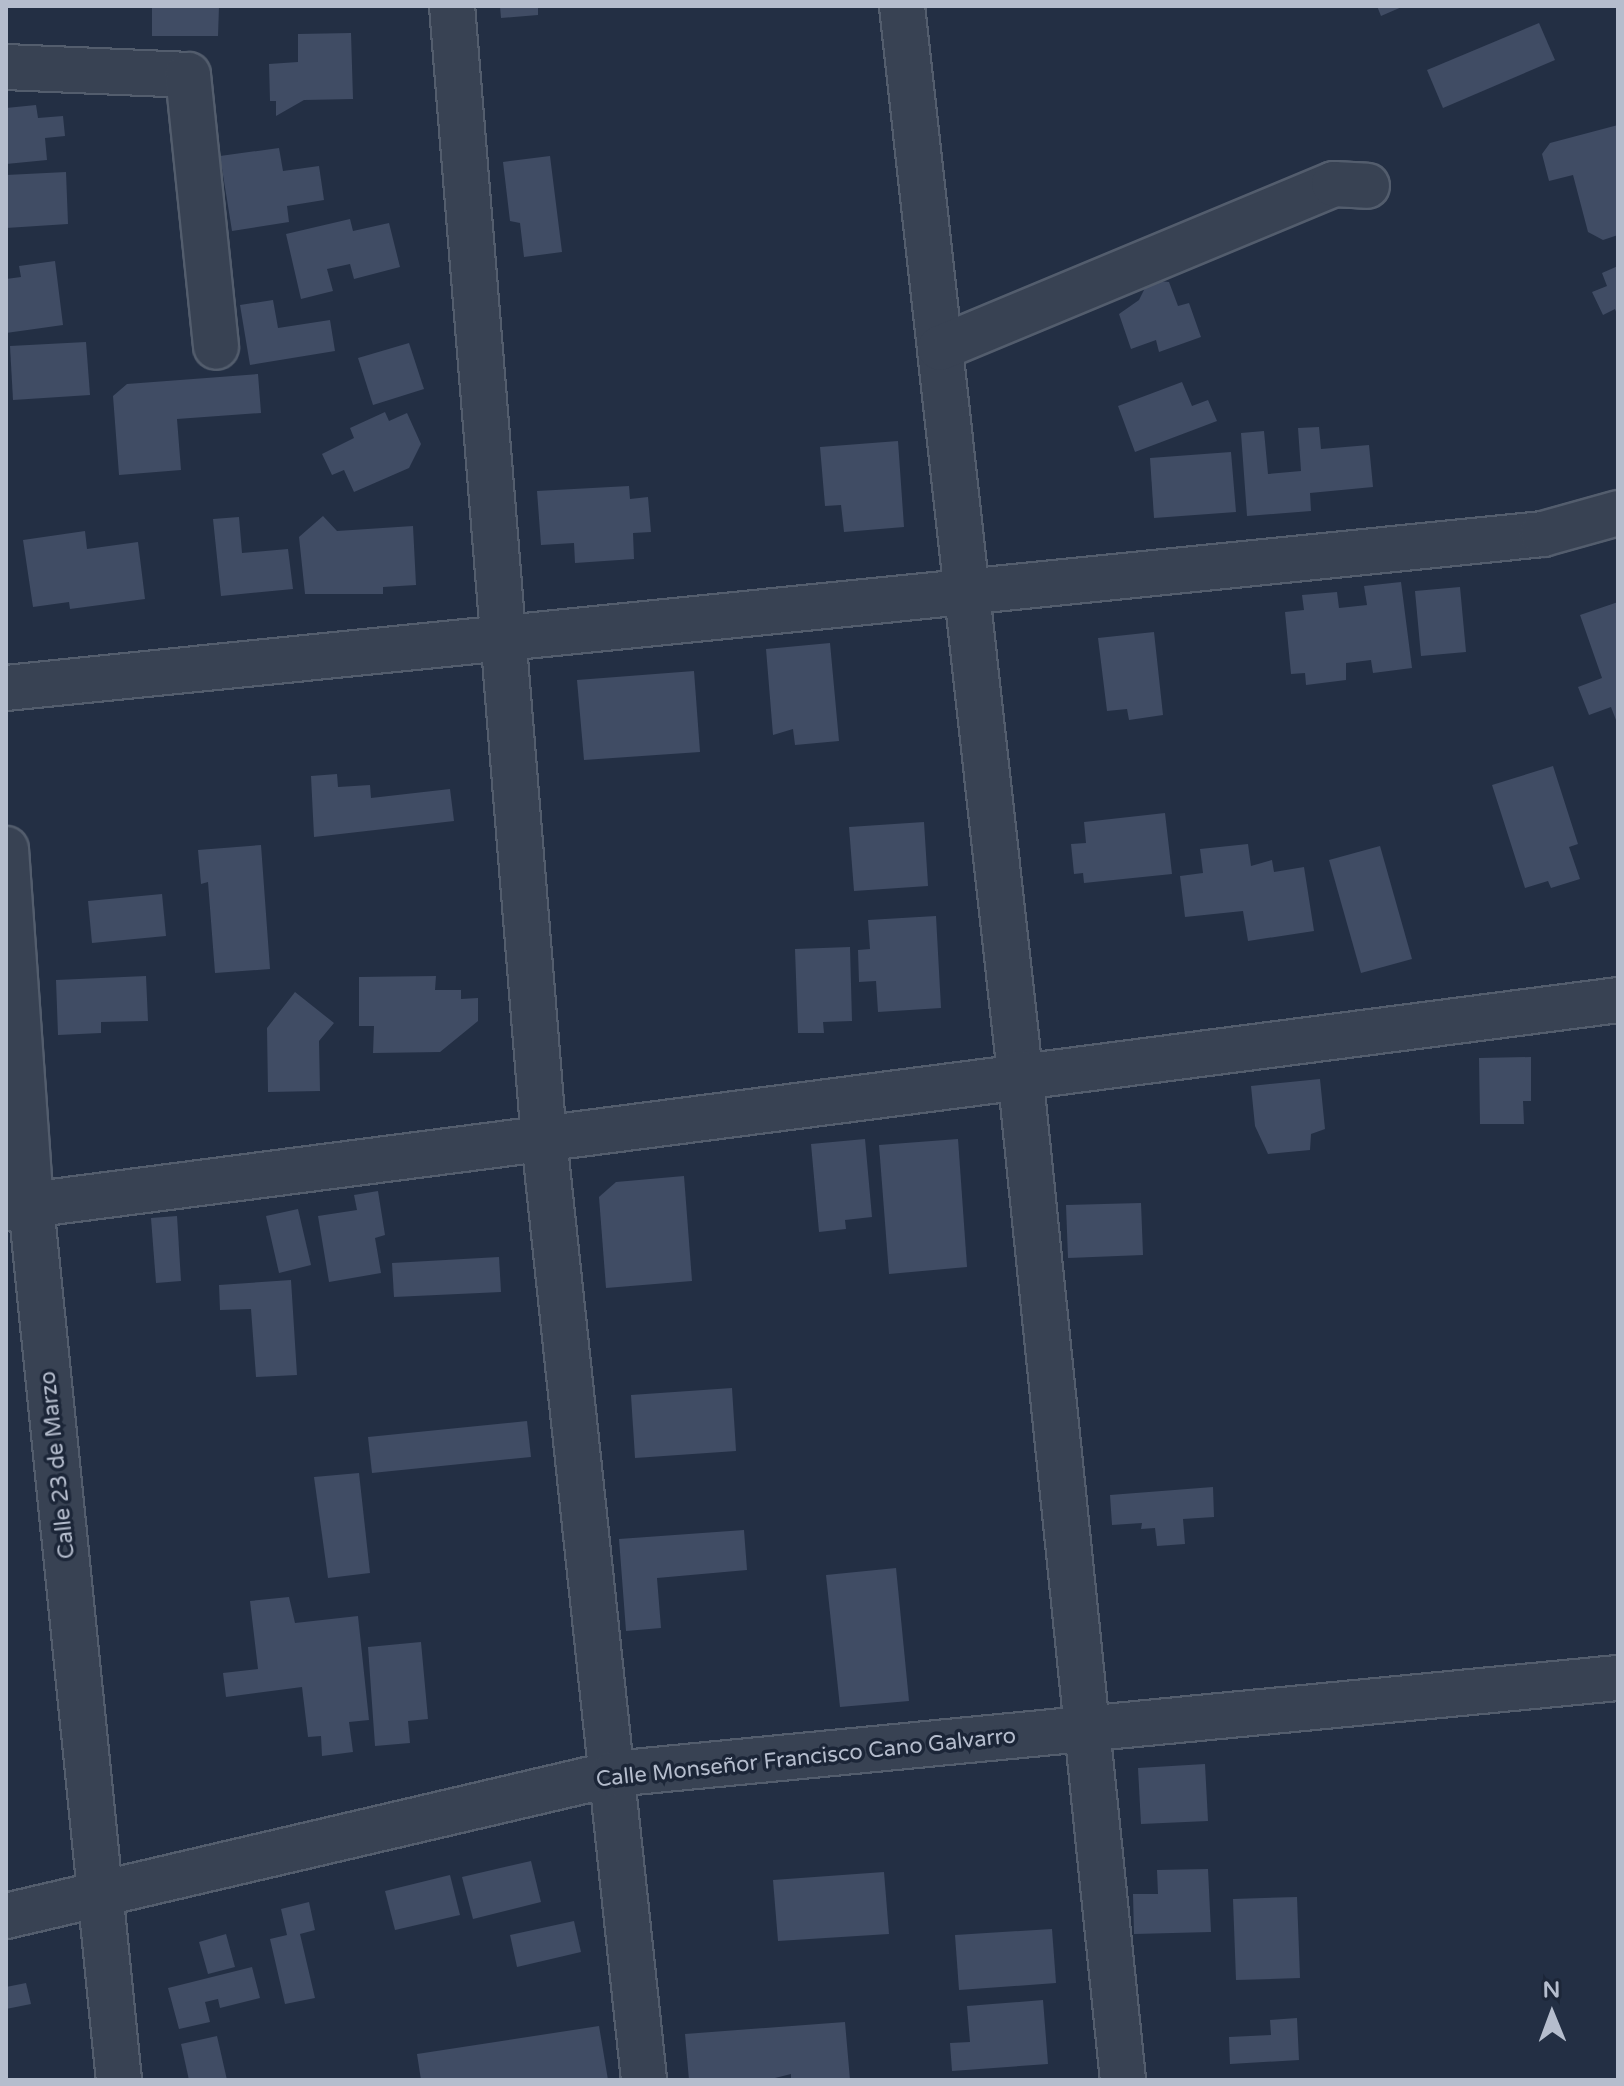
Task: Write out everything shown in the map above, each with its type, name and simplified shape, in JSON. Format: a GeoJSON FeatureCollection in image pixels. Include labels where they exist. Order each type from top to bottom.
{"type":"FeatureCollection","features":[{"type":"Feature","properties":{"kind":"street"},"geometry":{"type":"LineString","coordinates":[[452,6],[506,641],[544,1139],[644,2080]]}},
{"type":"Feature","properties":{"kind":"street"},"geometry":{"type":"LineString","coordinates":[[902,6],[1020,1073],[1123,2080]]}},
{"type":"Feature","properties":{"kind":"street"},"geometry":{"type":"LineString","coordinates":[[6,67],[188,75],[216,347]]}},
{"type":"Feature","properties":{"kind":"street"},"geometry":{"type":"LineString","coordinates":[[940,348],[1334,184],[1367,186]]}},
{"type":"Feature","properties":{"kind":"street"},"geometry":{"type":"LineString","coordinates":[[6,688],[506,641],[967,589],[1543,534],[1618,513]]}},
{"type":"Feature","properties":{"kind":"street","name":"Calle 23 de Marzo"},"geometry":{"type":"LineString","coordinates":[[6,849],[18,1207],[103,1893],[119,2080]]}},
{"type":"Feature","properties":{"kind":"street"},"geometry":{"type":"LineString","coordinates":[[18,1207],[1020,1073],[1618,1000]]}},
{"type":"Feature","properties":{"kind":"street","name":"Calle Monseñor Francisco Cano Galvarro"},"geometry":{"type":"LineString","coordinates":[[6,1916],[613,1774],[1618,1678]]}},
{"type":"Feature","properties":{"kind":"building"},"geometry":{"type":"Polygon","coordinates":[[[152,6],[219,6],[218,36],[152,36],[152,6]]]}},
{"type":"Feature","properties":{"kind":"building"},"geometry":{"type":"Polygon","coordinates":[[[500,6],[538,6],[538,15],[501,18],[500,6]]]}},
{"type":"Feature","properties":{"kind":"building"},"geometry":{"type":"Polygon","coordinates":[[[1377,6],[1404,6],[1381,16],[1377,6]]]}},
{"type":"Feature","properties":{"kind":"building"},"geometry":{"type":"Polygon","coordinates":[[[1539,23],[1555,60],[1443,108],[1427,70],[1539,23]]]}},
{"type":"Feature","properties":{"kind":"building"},"geometry":{"type":"Polygon","coordinates":[[[351,33],[353,99],[304,100],[276,116],[276,101],[270,101],[269,64],[298,62],[298,34],[351,33]]]}},
{"type":"Feature","properties":{"kind":"building"},"geometry":{"type":"Polygon","coordinates":[[[36,105],[38,118],[63,116],[65,136],[45,138],[47,160],[6,164],[6,108],[36,105]]]}},
{"type":"Feature","properties":{"kind":"building"},"geometry":{"type":"Polygon","coordinates":[[[1618,125],[1618,235],[1603,240],[1588,232],[1573,175],[1549,181],[1542,154],[1550,143],[1618,125]]]}},
{"type":"Feature","properties":{"kind":"building"},"geometry":{"type":"Polygon","coordinates":[[[279,148],[283,171],[319,166],[324,200],[287,206],[289,222],[232,231],[220,156],[279,148]]]}},
{"type":"Feature","properties":{"kind":"building"},"geometry":{"type":"Polygon","coordinates":[[[550,156],[562,252],[524,257],[520,223],[510,221],[503,162],[550,156]]]}},
{"type":"Feature","properties":{"kind":"building"},"geometry":{"type":"Polygon","coordinates":[[[66,172],[68,224],[6,228],[6,175],[66,172]]]}},
{"type":"Feature","properties":{"kind":"building"},"geometry":{"type":"Polygon","coordinates":[[[350,219],[353,231],[389,223],[400,267],[354,279],[350,264],[327,269],[333,291],[301,299],[286,234],[350,219]]]}},
{"type":"Feature","properties":{"kind":"building"},"geometry":{"type":"Polygon","coordinates":[[[55,261],[63,325],[6,333],[6,279],[21,277],[19,266],[55,261]]]}},
{"type":"Feature","properties":{"kind":"building"},"geometry":{"type":"Polygon","coordinates":[[[1618,266],[1618,317],[1615,309],[1603,315],[1592,292],[1607,286],[1602,273],[1618,266]]]}},
{"type":"Feature","properties":{"kind":"building"},"geometry":{"type":"Polygon","coordinates":[[[1149,280],[1169,282],[1178,306],[1189,303],[1201,337],[1159,352],[1156,340],[1131,349],[1119,314],[1139,300],[1149,280]]]}},
{"type":"Feature","properties":{"kind":"building"},"geometry":{"type":"Polygon","coordinates":[[[273,300],[278,328],[330,320],[335,351],[250,365],[240,305],[273,300]]]}},
{"type":"Feature","properties":{"kind":"building"},"geometry":{"type":"Polygon","coordinates":[[[86,342],[90,395],[13,400],[10,346],[86,342]]]}},
{"type":"Feature","properties":{"kind":"building"},"geometry":{"type":"Polygon","coordinates":[[[409,343],[424,389],[373,405],[358,358],[409,343]]]}},
{"type":"Feature","properties":{"kind":"building"},"geometry":{"type":"Polygon","coordinates":[[[258,374],[261,413],[177,419],[181,470],[119,475],[113,396],[127,384],[258,374]]]}},
{"type":"Feature","properties":{"kind":"building"},"geometry":{"type":"Polygon","coordinates":[[[1182,382],[1192,406],[1208,400],[1217,421],[1135,452],[1118,406],[1182,382]]]}},
{"type":"Feature","properties":{"kind":"building"},"geometry":{"type":"Polygon","coordinates":[[[385,412],[389,421],[407,413],[421,444],[409,468],[354,492],[344,470],[332,475],[322,454],[354,438],[350,428],[385,412]]]}},
{"type":"Feature","properties":{"kind":"building"},"geometry":{"type":"Polygon","coordinates":[[[1319,427],[1321,449],[1369,445],[1373,487],[1310,493],[1311,511],[1247,516],[1241,433],[1264,431],[1268,474],[1301,471],[1298,428],[1319,427]]]}},
{"type":"Feature","properties":{"kind":"building"},"geometry":{"type":"Polygon","coordinates":[[[898,441],[904,527],[844,532],[841,505],[825,506],[820,447],[898,441]]]}},
{"type":"Feature","properties":{"kind":"building"},"geometry":{"type":"Polygon","coordinates":[[[1231,452],[1236,512],[1154,518],[1150,458],[1231,452]]]}},
{"type":"Feature","properties":{"kind":"building"},"geometry":{"type":"Polygon","coordinates":[[[629,486],[630,499],[648,497],[651,532],[633,533],[634,559],[575,563],[574,543],[541,545],[537,491],[629,486]]]}},
{"type":"Feature","properties":{"kind":"building"},"geometry":{"type":"Polygon","coordinates":[[[323,516],[337,531],[413,526],[416,585],[383,587],[383,594],[305,594],[299,537],[323,516]]]}},
{"type":"Feature","properties":{"kind":"building"},"geometry":{"type":"Polygon","coordinates":[[[239,517],[242,553],[288,549],[293,589],[221,596],[213,519],[239,517]]]}},
{"type":"Feature","properties":{"kind":"building"},"geometry":{"type":"Polygon","coordinates":[[[85,531],[87,549],[138,542],[145,599],[70,609],[69,602],[33,607],[23,540],[85,531]]]}},
{"type":"Feature","properties":{"kind":"building"},"geometry":{"type":"Polygon","coordinates":[[[1401,582],[1412,668],[1373,673],[1371,660],[1346,663],[1346,680],[1306,685],[1305,673],[1291,674],[1285,612],[1304,610],[1302,595],[1337,592],[1339,608],[1367,605],[1364,586],[1401,582]]]}},
{"type":"Feature","properties":{"kind":"building"},"geometry":{"type":"Polygon","coordinates":[[[1460,587],[1466,652],[1421,656],[1415,591],[1460,587]]]}},
{"type":"Feature","properties":{"kind":"building"},"geometry":{"type":"Polygon","coordinates":[[[1618,602],[1616,720],[1611,707],[1589,715],[1578,687],[1602,678],[1580,615],[1618,602]]]}},
{"type":"Feature","properties":{"kind":"building"},"geometry":{"type":"Polygon","coordinates":[[[1154,632],[1163,715],[1129,720],[1127,709],[1107,711],[1098,638],[1154,632]]]}},
{"type":"Feature","properties":{"kind":"building"},"geometry":{"type":"Polygon","coordinates":[[[830,643],[839,741],[795,745],[793,729],[773,735],[766,649],[830,643]]]}},
{"type":"Feature","properties":{"kind":"building"},"geometry":{"type":"Polygon","coordinates":[[[694,671],[700,752],[584,760],[577,680],[694,671]]]}},
{"type":"Feature","properties":{"kind":"building"},"geometry":{"type":"Polygon","coordinates":[[[1553,766],[1578,844],[1569,847],[1580,879],[1551,888],[1548,881],[1525,888],[1492,785],[1553,766]]]}},
{"type":"Feature","properties":{"kind":"building"},"geometry":{"type":"Polygon","coordinates":[[[337,774],[338,787],[370,785],[371,798],[450,789],[454,821],[314,837],[311,776],[337,774]]]}},
{"type":"Feature","properties":{"kind":"building"},"geometry":{"type":"Polygon","coordinates":[[[1165,813],[1172,874],[1084,883],[1083,873],[1074,874],[1071,844],[1086,843],[1084,822],[1165,813]]]}},
{"type":"Feature","properties":{"kind":"building"},"geometry":{"type":"Polygon","coordinates":[[[924,822],[928,886],[854,891],[849,827],[924,822]]]}},
{"type":"Feature","properties":{"kind":"building"},"geometry":{"type":"Polygon","coordinates":[[[1248,844],[1251,866],[1272,860],[1274,872],[1304,867],[1314,931],[1248,941],[1243,911],[1185,917],[1180,876],[1203,873],[1200,849],[1248,844]]]}},
{"type":"Feature","properties":{"kind":"building"},"geometry":{"type":"Polygon","coordinates":[[[261,845],[270,969],[215,973],[208,882],[201,884],[198,850],[261,845]]]}},
{"type":"Feature","properties":{"kind":"building"},"geometry":{"type":"Polygon","coordinates":[[[1380,846],[1412,959],[1361,973],[1329,860],[1380,846]]]}},
{"type":"Feature","properties":{"kind":"building"},"geometry":{"type":"Polygon","coordinates":[[[162,894],[166,936],[92,943],[88,901],[162,894]]]}},
{"type":"Feature","properties":{"kind":"building"},"geometry":{"type":"Polygon","coordinates":[[[936,916],[941,1008],[878,1012],[876,981],[859,982],[858,950],[870,949],[868,920],[936,916]]]}},
{"type":"Feature","properties":{"kind":"building"},"geometry":{"type":"Polygon","coordinates":[[[850,947],[852,1021],[823,1022],[824,1033],[798,1033],[795,949],[850,947]]]}},
{"type":"Feature","properties":{"kind":"building"},"geometry":{"type":"Polygon","coordinates":[[[146,976],[148,1021],[101,1022],[101,1033],[58,1035],[56,980],[146,976]]]}},
{"type":"Feature","properties":{"kind":"building"},"geometry":{"type":"Polygon","coordinates":[[[436,976],[435,990],[461,990],[461,999],[478,998],[478,1021],[440,1052],[373,1053],[374,1026],[359,1026],[359,977],[436,976]]]}},
{"type":"Feature","properties":{"kind":"building"},"geometry":{"type":"Polygon","coordinates":[[[295,992],[334,1023],[319,1041],[320,1091],[268,1092],[267,1028],[295,992]]]}},
{"type":"Feature","properties":{"kind":"building"},"geometry":{"type":"Polygon","coordinates":[[[1531,1057],[1531,1101],[1523,1101],[1524,1124],[1480,1124],[1479,1058],[1531,1057]]]}},
{"type":"Feature","properties":{"kind":"building"},"geometry":{"type":"Polygon","coordinates":[[[1320,1079],[1325,1129],[1311,1134],[1310,1150],[1268,1154],[1255,1126],[1251,1086],[1320,1079]]]}},
{"type":"Feature","properties":{"kind":"building"},"geometry":{"type":"Polygon","coordinates":[[[865,1139],[872,1217],[845,1220],[846,1229],[819,1232],[811,1144],[865,1139]]]}},
{"type":"Feature","properties":{"kind":"building"},"geometry":{"type":"Polygon","coordinates":[[[958,1139],[967,1267],[889,1274],[879,1145],[958,1139]]]}},
{"type":"Feature","properties":{"kind":"building"},"geometry":{"type":"Polygon","coordinates":[[[684,1176],[692,1281],[606,1288],[599,1197],[616,1182],[684,1176]]]}},
{"type":"Feature","properties":{"kind":"building"},"geometry":{"type":"Polygon","coordinates":[[[378,1191],[385,1235],[375,1238],[381,1273],[329,1282],[318,1216],[357,1210],[354,1195],[378,1191]]]}},
{"type":"Feature","properties":{"kind":"building"},"geometry":{"type":"Polygon","coordinates":[[[1141,1203],[1143,1255],[1068,1258],[1066,1205],[1141,1203]]]}},
{"type":"Feature","properties":{"kind":"building"},"geometry":{"type":"Polygon","coordinates":[[[298,1209],[311,1265],[279,1273],[266,1216],[298,1209]]]}},
{"type":"Feature","properties":{"kind":"building"},"geometry":{"type":"Polygon","coordinates":[[[177,1216],[181,1281],[156,1283],[151,1218],[177,1216]]]}},
{"type":"Feature","properties":{"kind":"building"},"geometry":{"type":"Polygon","coordinates":[[[499,1257],[501,1292],[394,1297],[392,1263],[499,1257]]]}},
{"type":"Feature","properties":{"kind":"building"},"geometry":{"type":"Polygon","coordinates":[[[291,1280],[297,1375],[256,1377],[251,1309],[220,1310],[219,1285],[291,1280]]]}},
{"type":"Feature","properties":{"kind":"building"},"geometry":{"type":"Polygon","coordinates":[[[732,1388],[736,1451],[635,1458],[631,1395],[732,1388]]]}},
{"type":"Feature","properties":{"kind":"building"},"geometry":{"type":"Polygon","coordinates":[[[527,1421],[531,1457],[372,1473],[368,1437],[527,1421]]]}},
{"type":"Feature","properties":{"kind":"building"},"geometry":{"type":"Polygon","coordinates":[[[359,1473],[370,1573],[328,1578],[314,1477],[359,1473]]]}},
{"type":"Feature","properties":{"kind":"building"},"geometry":{"type":"Polygon","coordinates":[[[1213,1487],[1214,1517],[1183,1519],[1185,1544],[1157,1546],[1155,1528],[1141,1529],[1142,1523],[1112,1525],[1110,1495],[1213,1487]]]}},
{"type":"Feature","properties":{"kind":"building"},"geometry":{"type":"Polygon","coordinates":[[[744,1530],[747,1570],[657,1578],[661,1628],[626,1631],[619,1539],[744,1530]]]}},
{"type":"Feature","properties":{"kind":"building"},"geometry":{"type":"Polygon","coordinates":[[[896,1568],[909,1701],[840,1707],[826,1575],[896,1568]]]}},
{"type":"Feature","properties":{"kind":"building"},"geometry":{"type":"Polygon","coordinates":[[[289,1597],[295,1623],[358,1616],[369,1720],[349,1722],[353,1752],[322,1756],[321,1736],[308,1737],[302,1687],[226,1697],[223,1673],[258,1669],[250,1601],[289,1597]]]}},
{"type":"Feature","properties":{"kind":"building"},"geometry":{"type":"Polygon","coordinates":[[[421,1642],[428,1719],[408,1721],[410,1743],[375,1746],[368,1647],[421,1642]]]}},
{"type":"Feature","properties":{"kind":"building"},"geometry":{"type":"Polygon","coordinates":[[[1205,1764],[1208,1821],[1141,1824],[1138,1768],[1205,1764]]]}},
{"type":"Feature","properties":{"kind":"building"},"geometry":{"type":"Polygon","coordinates":[[[531,1861],[541,1902],[473,1919],[462,1877],[531,1861]]]}},
{"type":"Feature","properties":{"kind":"building"},"geometry":{"type":"Polygon","coordinates":[[[1208,1869],[1211,1932],[1134,1934],[1133,1894],[1158,1894],[1157,1870],[1208,1869]]]}},
{"type":"Feature","properties":{"kind":"building"},"geometry":{"type":"Polygon","coordinates":[[[884,1872],[889,1934],[778,1941],[773,1880],[884,1872]]]}},
{"type":"Feature","properties":{"kind":"building"},"geometry":{"type":"Polygon","coordinates":[[[450,1875],[460,1915],[395,1930],[385,1891],[450,1875]]]}},
{"type":"Feature","properties":{"kind":"building"},"geometry":{"type":"Polygon","coordinates":[[[1297,1897],[1300,1978],[1236,1980],[1233,1899],[1297,1897]]]}},
{"type":"Feature","properties":{"kind":"building"},"geometry":{"type":"Polygon","coordinates":[[[309,1902],[315,1930],[300,1934],[315,1998],[285,2004],[270,1939],[287,1935],[281,1909],[309,1902]]]}},
{"type":"Feature","properties":{"kind":"building"},"geometry":{"type":"Polygon","coordinates":[[[574,1921],[581,1952],[517,1967],[510,1935],[574,1921]]]}},
{"type":"Feature","properties":{"kind":"building"},"geometry":{"type":"Polygon","coordinates":[[[1052,1929],[1056,1983],[959,1990],[955,1935],[1052,1929]]]}},
{"type":"Feature","properties":{"kind":"building"},"geometry":{"type":"Polygon","coordinates":[[[226,1934],[235,1967],[208,1974],[199,1942],[226,1934]]]}},
{"type":"Feature","properties":{"kind":"building"},"geometry":{"type":"Polygon","coordinates":[[[252,1967],[260,1998],[220,2008],[218,1999],[205,2002],[210,2022],[179,2029],[168,1988],[252,1967]]]}},
{"type":"Feature","properties":{"kind":"building"},"geometry":{"type":"Polygon","coordinates":[[[26,1983],[31,2004],[6,2009],[6,1987],[26,1983]]]}},
{"type":"Feature","properties":{"kind":"building"},"geometry":{"type":"Polygon","coordinates":[[[1043,2000],[1048,2064],[952,2071],[950,2043],[970,2042],[967,2006],[1043,2000]]]}},
{"type":"Feature","properties":{"kind":"building"},"geometry":{"type":"Polygon","coordinates":[[[1297,2018],[1299,2060],[1230,2064],[1229,2037],[1271,2035],[1270,2020],[1297,2018]]]}},
{"type":"Feature","properties":{"kind":"building"},"geometry":{"type":"Polygon","coordinates":[[[845,2022],[850,2080],[791,2080],[791,2074],[767,2080],[689,2080],[685,2034],[845,2022]]]}},
{"type":"Feature","properties":{"kind":"building"},"geometry":{"type":"Polygon","coordinates":[[[599,2026],[608,2080],[421,2080],[417,2054],[599,2026]]]}},
{"type":"Feature","properties":{"kind":"building"},"geometry":{"type":"Polygon","coordinates":[[[217,2036],[227,2080],[189,2080],[181,2044],[217,2036]]]}}]}
